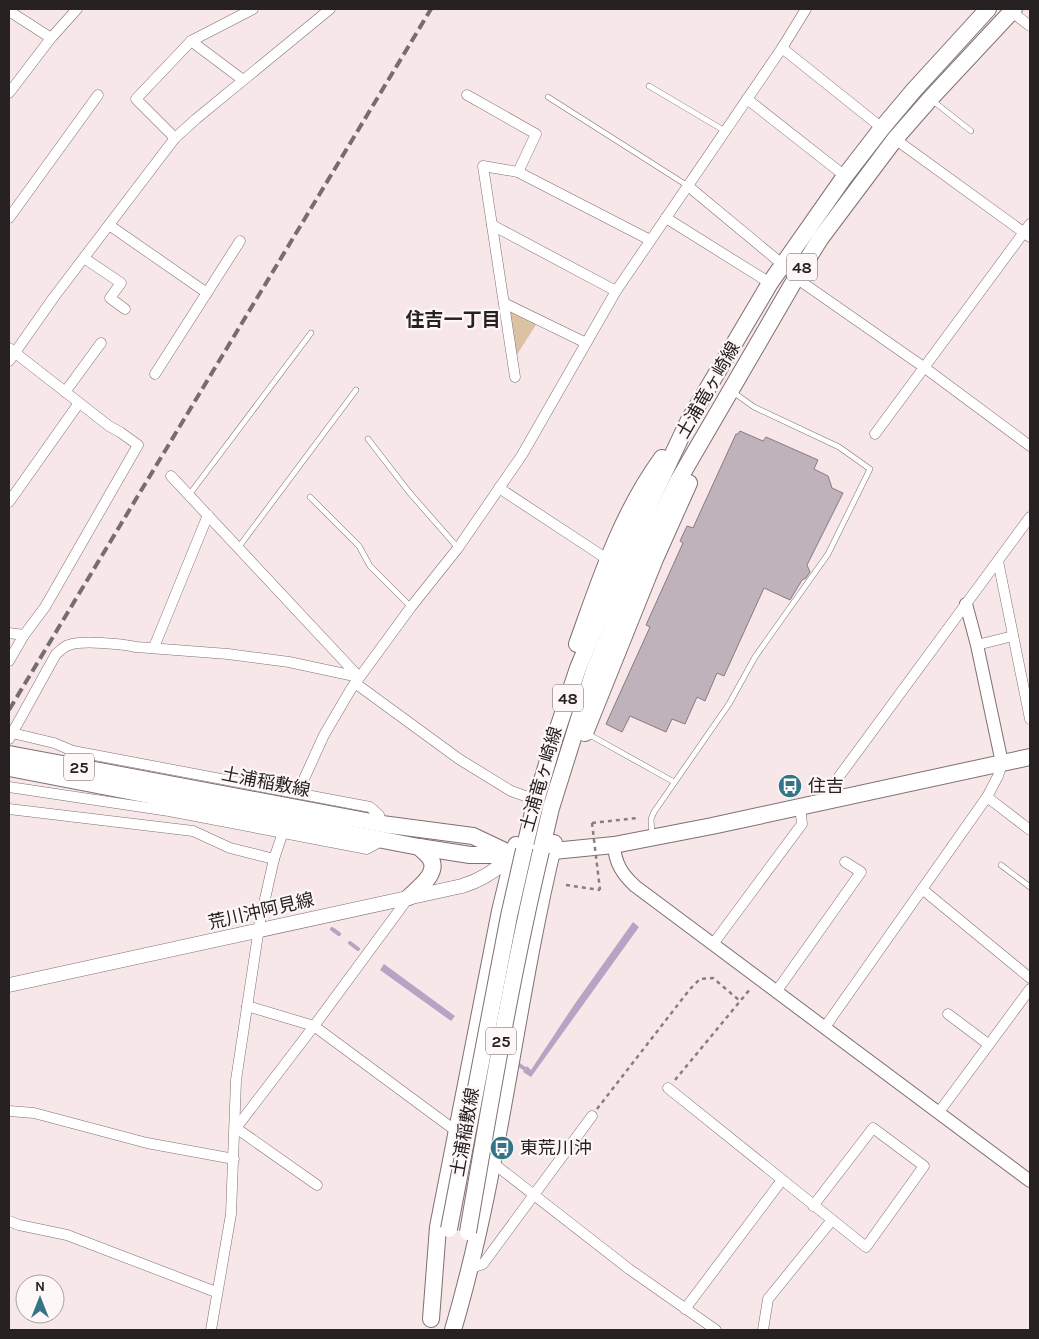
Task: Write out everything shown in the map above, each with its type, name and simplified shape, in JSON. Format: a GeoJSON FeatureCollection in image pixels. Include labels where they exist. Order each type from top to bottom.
{"type":"FeatureCollection","features":[{"type":"Feature","properties":{"kind":"main road","name":"土浦竜ヶ崎線"},"geometry":{"type":"LineString","coordinates":[[519,852],[572,686],[634,554],[689,420],[782,264],[845,176],[914,90],[988,9]]}},
{"type":"Feature","properties":{"kind":"main road","name":"土浦竜ヶ崎線"},"geometry":{"type":"LineString","coordinates":[[1011,10],[895,139],[820,239],[634,554],[594,671],[552,808],[547,851],[614,845],[652,838],[1030,757]]}},
{"type":"Feature","properties":{"kind":"main road"},"geometry":{"type":"LineString","coordinates":[[430,1325],[438,1228],[456,1131],[500,911],[519,852],[528,797],[546,734],[607,559],[645,483],[689,420]]}},
{"type":"Feature","properties":{"kind":"main road"},"geometry":{"type":"LineString","coordinates":[[453,1330],[471,1268],[493,1163],[537,919],[547,851],[585,733],[655,559],[687,488],[710,427]]}},
{"type":"Feature","properties":{"kind":"main road","name":"土浦稲敷線"},"geometry":{"type":"LineString","coordinates":[[9,754],[149,787],[383,832],[473,836],[519,852]]}},
{"type":"Feature","properties":{"kind":"main road","name":"土浦稲敷線"},"geometry":{"type":"LineString","coordinates":[[9,768],[149,787]]}},
{"type":"Feature","properties":{"kind":"main road","name":"土浦稲敷線"},"geometry":{"type":"LineString","coordinates":[[383,832],[419,847],[470,855],[547,851],[524,920],[503,1025],[450,1330]]}},
{"type":"Feature","properties":{"kind":"main road"},"geometry":{"type":"LineString","coordinates":[[409,897],[428,878],[432,869],[431,860],[419,847]]}},
{"type":"Feature","properties":{"kind":"main road","name":"土浦稲敷線"},"geometry":{"type":"LineString","coordinates":[[430,1325],[509,916],[519,852]]}},
{"type":"Feature","properties":{"kind":"main road","name":"荒川沖阿見線"},"geometry":{"type":"LineString","coordinates":[[9,985],[472,883],[496,870],[519,852]]}},
{"type":"Feature","properties":{"kind":"street"},"geometry":{"type":"LineString","coordinates":[[9,93],[52,38],[78,9]]}},
{"type":"Feature","properties":{"kind":"street"},"geometry":{"type":"LineString","coordinates":[[175,138],[136,98],[191,41],[252,9]]}},
{"type":"Feature","properties":{"kind":"street"},"geometry":{"type":"LineString","coordinates":[[9,661],[24,635],[45,607],[138,445],[11,354],[175,138],[330,9]]}},
{"type":"Feature","properties":{"kind":"street"},"geometry":{"type":"LineString","coordinates":[[299,793],[324,735],[357,680],[411,606],[458,548],[522,455],[616,291],[782,48],[806,9]]}},
{"type":"Feature","properties":{"kind":"street"},"geometry":{"type":"LineString","coordinates":[[9,10],[52,38]]}},
{"type":"Feature","properties":{"kind":"street"},"geometry":{"type":"LineString","coordinates":[[1011,10],[1030,26]]}},
{"type":"Feature","properties":{"kind":"street"},"geometry":{"type":"LineString","coordinates":[[191,41],[243,80]]}},
{"type":"Feature","properties":{"kind":"street"},"geometry":{"type":"LineString","coordinates":[[782,48],[882,128]]}},
{"type":"Feature","properties":{"kind":"street"},"geometry":{"type":"LineString","coordinates":[[9,218],[98,95]]}},
{"type":"Feature","properties":{"kind":"street"},"geometry":{"type":"LineString","coordinates":[[467,95],[536,134],[518,172]]}},
{"type":"Feature","properties":{"kind":"street"},"geometry":{"type":"LineString","coordinates":[[747,99],[845,176]]}},
{"type":"Feature","properties":{"kind":"street"},"geometry":{"type":"LineString","coordinates":[[875,434],[1028,231],[895,139]]}},
{"type":"Feature","properties":{"kind":"street"},"geometry":{"type":"LineString","coordinates":[[515,377],[483,166],[518,172],[650,240]]}},
{"type":"Feature","properties":{"kind":"street"},"geometry":{"type":"LineString","coordinates":[[688,186],[782,264],[796,278],[925,368],[1030,446]]}},
{"type":"Feature","properties":{"kind":"street"},"geometry":{"type":"LineString","coordinates":[[666,218],[770,283]]}},
{"type":"Feature","properties":{"kind":"street"},"geometry":{"type":"LineString","coordinates":[[110,224],[207,293]]}},
{"type":"Feature","properties":{"kind":"street"},"geometry":{"type":"LineString","coordinates":[[492,225],[616,291]]}},
{"type":"Feature","properties":{"kind":"street"},"geometry":{"type":"LineString","coordinates":[[155,374],[240,241]]}},
{"type":"Feature","properties":{"kind":"street"},"geometry":{"type":"LineString","coordinates":[[84,258],[121,283],[110,298],[125,309]]}},
{"type":"Feature","properties":{"kind":"street"},"geometry":{"type":"LineString","coordinates":[[504,303],[586,344]]}},
{"type":"Feature","properties":{"kind":"street"},"geometry":{"type":"LineString","coordinates":[[65,392],[101,343]]}},
{"type":"Feature","properties":{"kind":"street"},"geometry":{"type":"LineString","coordinates":[[9,502],[79,403]]}},
{"type":"Feature","properties":{"kind":"street"},"geometry":{"type":"LineString","coordinates":[[172,476],[357,680],[459,759],[511,791],[528,797]]}},
{"type":"Feature","properties":{"kind":"street"},"geometry":{"type":"LineString","coordinates":[[499,488],[607,559]]}},
{"type":"Feature","properties":{"kind":"street"},"geometry":{"type":"LineString","coordinates":[[154,648],[208,515]]}},
{"type":"Feature","properties":{"kind":"street"},"geometry":{"type":"LineString","coordinates":[[835,799],[835,782],[1030,517]]}},
{"type":"Feature","properties":{"kind":"street"},"geometry":{"type":"LineString","coordinates":[[998,561],[1030,719]]}},
{"type":"Feature","properties":{"kind":"street"},"geometry":{"type":"LineString","coordinates":[[825,1027],[987,797],[998,776],[1002,763],[977,645],[966,604]]}},
{"type":"Feature","properties":{"kind":"street"},"geometry":{"type":"LineString","coordinates":[[9,633],[24,635]]}},
{"type":"Feature","properties":{"kind":"street"},"geometry":{"type":"LineString","coordinates":[[977,645],[1012,636]]}},
{"type":"Feature","properties":{"kind":"street"},"geometry":{"type":"LineString","coordinates":[[9,787],[169,811],[367,848],[383,832],[379,815],[370,807],[73,751],[54,743],[10,736],[56,654],[67,645],[76,643],[126,644],[289,662],[357,680]]}},
{"type":"Feature","properties":{"kind":"street"},"geometry":{"type":"LineString","coordinates":[[987,797],[1030,830]]}},
{"type":"Feature","properties":{"kind":"street"},"geometry":{"type":"LineString","coordinates":[[713,944],[802,824],[800,807]]}},
{"type":"Feature","properties":{"kind":"street"},"geometry":{"type":"LineString","coordinates":[[9,809],[188,830],[230,848],[274,860]]}},
{"type":"Feature","properties":{"kind":"street"},"geometry":{"type":"LineString","coordinates":[[167,828],[169,811]]}},
{"type":"Feature","properties":{"kind":"street"},"geometry":{"type":"LineString","coordinates":[[188,830],[190,815]]}},
{"type":"Feature","properties":{"kind":"street"},"geometry":{"type":"LineString","coordinates":[[211,1330],[216,1292],[231,1214],[236,1128],[236,1080],[246,1006],[259,930],[274,860],[283,832]]}},
{"type":"Feature","properties":{"kind":"street"},"geometry":{"type":"LineString","coordinates":[[614,845],[617,865],[624,876],[635,886],[1030,1181]]}},
{"type":"Feature","properties":{"kind":"street"},"geometry":{"type":"LineString","coordinates":[[776,992],[861,872],[845,862]]}},
{"type":"Feature","properties":{"kind":"street"},"geometry":{"type":"LineString","coordinates":[[922,889],[1030,978]]}},
{"type":"Feature","properties":{"kind":"street"},"geometry":{"type":"LineString","coordinates":[[236,1128],[409,897]]}},
{"type":"Feature","properties":{"kind":"street"},"geometry":{"type":"LineString","coordinates":[[940,1112],[1030,989]]}},
{"type":"Feature","properties":{"kind":"street"},"geometry":{"type":"LineString","coordinates":[[246,1006],[314,1026],[456,1131]]}},
{"type":"Feature","properties":{"kind":"street"},"geometry":{"type":"LineString","coordinates":[[948,1014],[988,1044]]}},
{"type":"Feature","properties":{"kind":"street"},"geometry":{"type":"LineString","coordinates":[[668,1088],[813,1206],[866,1247],[924,1166],[873,1128],[813,1206]]}},
{"type":"Feature","properties":{"kind":"street"},"geometry":{"type":"LineString","coordinates":[[9,1111],[34,1113],[147,1143],[234,1158]]}},
{"type":"Feature","properties":{"kind":"street"},"geometry":{"type":"LineString","coordinates":[[471,1268],[483,1264],[592,1116]]}},
{"type":"Feature","properties":{"kind":"street"},"geometry":{"type":"LineString","coordinates":[[236,1128],[317,1186]]}},
{"type":"Feature","properties":{"kind":"street"},"geometry":{"type":"LineString","coordinates":[[493,1163],[629,1269],[716,1330]]}},
{"type":"Feature","properties":{"kind":"street"},"geometry":{"type":"LineString","coordinates":[[685,1309],[782,1180]]}},
{"type":"Feature","properties":{"kind":"street"},"geometry":{"type":"LineString","coordinates":[[763,1330],[768,1299],[832,1220]]}},
{"type":"Feature","properties":{"kind":"street"},"geometry":{"type":"LineString","coordinates":[[9,1221],[19,1225],[67,1235],[216,1292]]}},
{"type":"Feature","properties":{"kind":"lane"},"geometry":{"type":"LineString","coordinates":[[649,86],[725,131]]}},
{"type":"Feature","properties":{"kind":"lane"},"geometry":{"type":"LineString","coordinates":[[548,97],[688,186]]}},
{"type":"Feature","properties":{"kind":"lane"},"geometry":{"type":"LineString","coordinates":[[930,99],[971,131]]}},
{"type":"Feature","properties":{"kind":"lane"},"geometry":{"type":"LineString","coordinates":[[189,495],[311,333]]}},
{"type":"Feature","properties":{"kind":"lane"},"geometry":{"type":"LineString","coordinates":[[238,548],[356,390]]}},
{"type":"Feature","properties":{"kind":"lane"},"geometry":{"type":"LineString","coordinates":[[652,838],[652,815],[729,704],[755,657],[828,554],[870,469],[839,447],[754,407],[731,390]]}},
{"type":"Feature","properties":{"kind":"lane"},"geometry":{"type":"LineString","coordinates":[[368,439],[409,492],[458,548]]}},
{"type":"Feature","properties":{"kind":"lane"},"geometry":{"type":"LineString","coordinates":[[310,497],[359,546],[370,566],[411,606]]}},
{"type":"Feature","properties":{"kind":"lane"},"geometry":{"type":"LineString","coordinates":[[585,733],[674,782]]}},
{"type":"Feature","properties":{"kind":"lane"},"geometry":{"type":"LineString","coordinates":[[1001,865],[1030,887]]}},
{"type":"Feature","properties":{"kind":"path"},"geometry":{"type":"LineString","coordinates":[[566,885],[600,890],[592,824],[636,818]]}},
{"type":"Feature","properties":{"kind":"path"},"geometry":{"type":"LineString","coordinates":[[592,1116],[690,989],[700,979],[713,978],[740,1001]]}},
{"type":"Feature","properties":{"kind":"path"},"geometry":{"type":"LineString","coordinates":[[668,1088],[758,979]]}},
{"type":"Feature","properties":{"kind":"shaded area"},"geometry":{"type":"Polygon","coordinates":[[[504,303],[539,320],[513,361],[504,303]]]}},
{"type":"Feature","properties":{"kind":"shaded area"},"geometry":{"type":"Polygon","coordinates":[[[633,922],[639,927],[531,1077],[523,1072],[527,1066],[531,1070],[633,922]]]}},
{"type":"Feature","properties":{"kind":"shaded area"},"geometry":{"type":"Polygon","coordinates":[[[384,964],[455,1016],[451,1021],[380,970],[384,964]]]}},
{"type":"Feature","properties":{"kind":"building"},"geometry":{"type":"Polygon","coordinates":[[[740,431],[763,441],[766,437],[818,460],[814,469],[828,476],[832,488],[843,493],[807,565],[810,572],[806,578],[802,580],[790,600],[764,588],[724,676],[717,673],[705,701],[697,697],[685,724],[672,719],[666,732],[630,716],[622,732],[606,724],[650,627],[646,625],[683,543],[680,541],[687,526],[693,528],[736,434],[740,431]]]}},
{"type":"Feature","properties":{"kind":"waterway"},"geometry":{"type":"LineString","coordinates":[[332,929],[339,934]]}},
{"type":"Feature","properties":{"kind":"waterway"},"geometry":{"type":"LineString","coordinates":[[350,943],[358,949]]}},
{"type":"Feature","properties":{"kind":"waterway"},"geometry":{"type":"LineString","coordinates":[[518,1064],[529,1072]]}},
{"type":"Feature","properties":{"kind":"railway"},"geometry":{"type":"LineString","coordinates":[[9,710],[431,9]]}},
{"type":"Feature","properties":{"kind":"place","name":"住吉"},"geometry":{"type":"Point","coordinates":[790,786]}},
{"type":"Feature","properties":{"kind":"place","name":"東荒川沖"},"geometry":{"type":"Point","coordinates":[502,1148]}},
{"type":"Feature","properties":{"kind":"district","name":"住吉一丁目"},"geometry":{"type":"Point","coordinates":[453,320]}}]}
